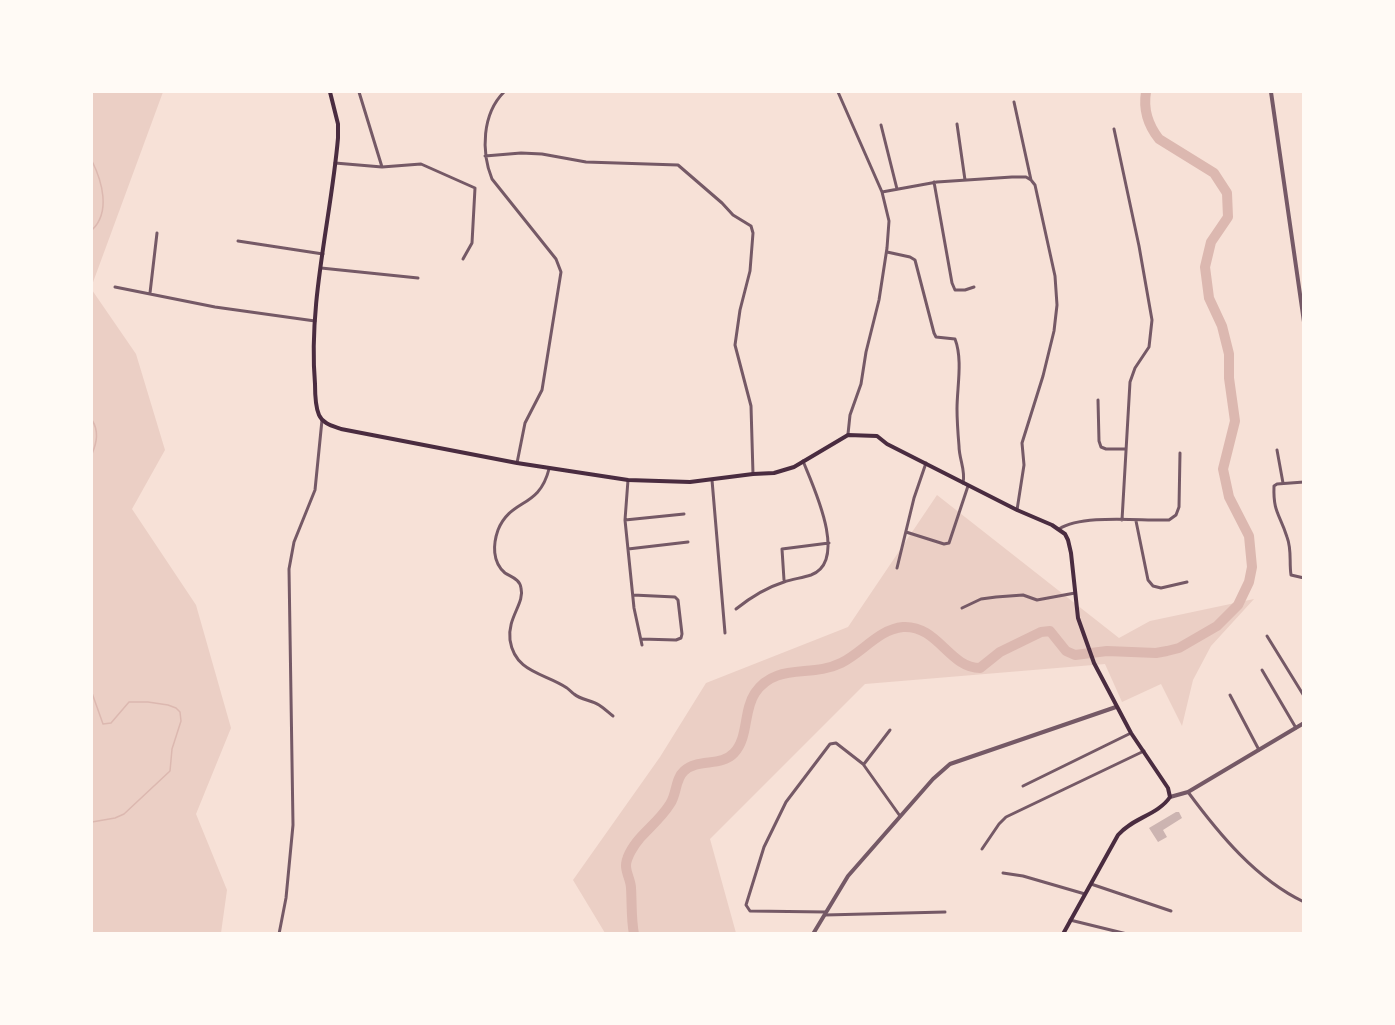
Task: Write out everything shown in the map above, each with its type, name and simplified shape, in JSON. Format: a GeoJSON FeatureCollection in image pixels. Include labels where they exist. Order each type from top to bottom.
{"type":"FeatureCollection","features":[{"type":"Feature","properties":{"kind":"main road"},"geometry":{"type":"LineString","coordinates":[[330,92],[338,124],[321,268],[313,369],[317,411],[322,420],[341,429],[549,469],[628,480],[690,482],[786,471],[848,435],[877,436],[968,486],[1059,529],[1068,540],[1078,618],[1094,663],[1131,733],[1168,788],[1170,797],[1164,804],[1122,830],[1063,933]]}},
{"type":"Feature","properties":{"kind":"street"},"geometry":{"type":"LineString","coordinates":[[359,92],[382,167]]}},
{"type":"Feature","properties":{"kind":"street"},"geometry":{"type":"LineString","coordinates":[[504,92],[491,110],[485,156],[492,179],[556,259],[561,272],[542,390],[525,423],[517,463]]}},
{"type":"Feature","properties":{"kind":"street"},"geometry":{"type":"LineString","coordinates":[[838,92],[882,192],[890,221],[887,252],[861,384],[850,415],[848,435]]}},
{"type":"Feature","properties":{"kind":"street"},"geometry":{"type":"LineString","coordinates":[[1271,92],[1304,322]]}},
{"type":"Feature","properties":{"kind":"street"},"geometry":{"type":"LineString","coordinates":[[1014,102],[1055,276],[1057,305],[1054,331],[1043,376],[1022,443],[1024,465],[1017,510]]}},
{"type":"Feature","properties":{"kind":"street"},"geometry":{"type":"LineString","coordinates":[[957,124],[965,180]]}},
{"type":"Feature","properties":{"kind":"street"},"geometry":{"type":"LineString","coordinates":[[881,125],[897,189]]}},
{"type":"Feature","properties":{"kind":"street"},"geometry":{"type":"LineString","coordinates":[[1113,129],[1139,246],[1152,320],[1149,347],[1135,368],[1130,382],[1122,520]]}},
{"type":"Feature","properties":{"kind":"street"},"geometry":{"type":"LineString","coordinates":[[485,156],[521,153],[542,154],[586,162],[678,165],[733,215],[751,226],[753,233],[750,271],[740,310],[735,345],[752,406],[753,474]]}},
{"type":"Feature","properties":{"kind":"street"},"geometry":{"type":"LineString","coordinates":[[335,163],[382,167],[421,164],[476,188],[472,243],[463,258]]}},
{"type":"Feature","properties":{"kind":"street"},"geometry":{"type":"LineString","coordinates":[[882,192],[934,182],[1019,176],[1031,180]]}},
{"type":"Feature","properties":{"kind":"street"},"geometry":{"type":"LineString","coordinates":[[934,182],[952,283],[955,290],[974,287]]}},
{"type":"Feature","properties":{"kind":"street"},"geometry":{"type":"LineString","coordinates":[[150,294],[157,233]]}},
{"type":"Feature","properties":{"kind":"street"},"geometry":{"type":"LineString","coordinates":[[238,241],[323,254]]}},
{"type":"Feature","properties":{"kind":"street"},"geometry":{"type":"LineString","coordinates":[[887,252],[915,260],[936,337],[955,339],[957,343],[959,357],[958,431],[964,474],[963,483]]}},
{"type":"Feature","properties":{"kind":"street"},"geometry":{"type":"LineString","coordinates":[[321,268],[418,278]]}},
{"type":"Feature","properties":{"kind":"street"},"geometry":{"type":"LineString","coordinates":[[115,287],[236,310],[316,321]]}},
{"type":"Feature","properties":{"kind":"street"},"geometry":{"type":"LineString","coordinates":[[1098,400],[1101,447],[1126,449]]}},
{"type":"Feature","properties":{"kind":"street"},"geometry":{"type":"LineString","coordinates":[[279,933],[286,898],[293,825],[289,569],[294,542],[315,490],[322,420]]}},
{"type":"Feature","properties":{"kind":"street"},"geometry":{"type":"LineString","coordinates":[[1277,450],[1283,483]]}},
{"type":"Feature","properties":{"kind":"street"},"geometry":{"type":"LineString","coordinates":[[1059,529],[1076,522],[1169,520],[1176,515],[1179,507],[1180,453]]}},
{"type":"Feature","properties":{"kind":"street"},"geometry":{"type":"LineString","coordinates":[[736,609],[753,594],[784,581],[817,572],[827,557],[829,543],[804,461]]}},
{"type":"Feature","properties":{"kind":"street"},"geometry":{"type":"LineString","coordinates":[[897,568],[926,463]]}},
{"type":"Feature","properties":{"kind":"street"},"geometry":{"type":"LineString","coordinates":[[549,469],[538,493],[506,516],[496,536],[494,549],[496,561],[507,574],[518,581],[522,589],[511,621],[510,641],[513,652],[535,674],[567,688],[574,695],[600,705],[613,716]]}},
{"type":"Feature","properties":{"kind":"street"},"geometry":{"type":"LineString","coordinates":[[628,480],[625,520],[633,595],[642,645]]}},
{"type":"Feature","properties":{"kind":"street"},"geometry":{"type":"LineString","coordinates":[[712,480],[725,633]]}},
{"type":"Feature","properties":{"kind":"street"},"geometry":{"type":"LineString","coordinates":[[1304,482],[1274,486],[1274,504],[1287,536],[1291,555],[1291,575],[1304,578]]}},
{"type":"Feature","properties":{"kind":"street"},"geometry":{"type":"LineString","coordinates":[[906,532],[944,544],[949,543],[968,486]]}},
{"type":"Feature","properties":{"kind":"street"},"geometry":{"type":"LineString","coordinates":[[625,520],[684,514]]}},
{"type":"Feature","properties":{"kind":"street"},"geometry":{"type":"LineString","coordinates":[[1136,521],[1148,580],[1153,586],[1161,588],[1187,582]]}},
{"type":"Feature","properties":{"kind":"street"},"geometry":{"type":"LineString","coordinates":[[628,549],[688,542]]}},
{"type":"Feature","properties":{"kind":"street"},"geometry":{"type":"LineString","coordinates":[[784,581],[782,549],[829,543]]}},
{"type":"Feature","properties":{"kind":"street"},"geometry":{"type":"LineString","coordinates":[[962,608],[981,599],[996,597],[1023,595],[1037,600],[1075,593]]}},
{"type":"Feature","properties":{"kind":"street"},"geometry":{"type":"LineString","coordinates":[[633,595],[675,597],[678,600],[681,638],[676,640],[641,639]]}},
{"type":"Feature","properties":{"kind":"street"},"geometry":{"type":"LineString","coordinates":[[1267,636],[1304,696]]}},
{"type":"Feature","properties":{"kind":"street"},"geometry":{"type":"LineString","coordinates":[[1262,670],[1296,728]]}},
{"type":"Feature","properties":{"kind":"street"},"geometry":{"type":"LineString","coordinates":[[1230,695],[1259,750]]}},
{"type":"Feature","properties":{"kind":"street"},"geometry":{"type":"LineString","coordinates":[[813,933],[848,876],[900,816],[950,764],[1116,707]]}},
{"type":"Feature","properties":{"kind":"street"},"geometry":{"type":"LineString","coordinates":[[1170,797],[1188,792],[1304,723]]}},
{"type":"Feature","properties":{"kind":"street"},"geometry":{"type":"LineString","coordinates":[[863,764],[890,730]]}},
{"type":"Feature","properties":{"kind":"street"},"geometry":{"type":"LineString","coordinates":[[1023,786],[1131,733]]}},
{"type":"Feature","properties":{"kind":"street"},"geometry":{"type":"LineString","coordinates":[[900,816],[863,764],[833,742],[786,802],[764,847],[746,905],[750,911],[945,912]]}},
{"type":"Feature","properties":{"kind":"street"},"geometry":{"type":"LineString","coordinates":[[982,849],[1006,817],[1144,751]]}},
{"type":"Feature","properties":{"kind":"street"},"geometry":{"type":"LineString","coordinates":[[1188,792],[1222,836],[1270,882],[1304,902]]}},
{"type":"Feature","properties":{"kind":"street"},"geometry":{"type":"LineString","coordinates":[[1003,873],[1023,876],[1085,894]]}},
{"type":"Feature","properties":{"kind":"street"},"geometry":{"type":"LineString","coordinates":[[1091,884],[1171,911]]}},
{"type":"Feature","properties":{"kind":"street"},"geometry":{"type":"LineString","coordinates":[[1070,920],[1127,933]]}},
{"type":"Feature","properties":{"kind":"shaded area"},"geometry":{"type":"Polygon","coordinates":[[[92,92],[163,92],[92,285],[92,92]]]}},
{"type":"Feature","properties":{"kind":"shaded area"},"geometry":{"type":"Polygon","coordinates":[[[92,290],[136,354],[165,450],[132,509],[196,605],[231,728],[196,814],[227,890],[221,933],[92,933],[92,290]]]}},
{"type":"Feature","properties":{"kind":"shaded area"},"geometry":{"type":"Polygon","coordinates":[[[937,495],[1119,638],[1150,621],[1254,599],[1211,646],[1193,680],[1182,726],[1161,684],[1122,702],[1105,664],[865,684],[710,839],[736,933],[605,933],[573,880],[660,757],[706,683],[848,627],[937,495]]]}},
{"type":"Feature","properties":{"kind":"building"},"geometry":{"type":"Polygon","coordinates":[[[1179,812],[1182,818],[1163,830],[1167,837],[1158,842],[1149,828],[1179,812]]]}},
{"type":"Feature","properties":{"kind":"waterway"},"geometry":{"type":"LineString","coordinates":[[634,934],[631,885],[626,866],[631,851],[670,804],[679,778],[684,771],[696,765],[723,760],[739,747],[751,700],[763,683],[773,677],[818,670],[841,663],[886,632],[903,627],[915,628],[925,633],[960,661],[980,668],[1000,652],[1041,632],[1050,631],[1066,651],[1075,655],[1107,651],[1156,653],[1179,648],[1217,626],[1238,605],[1249,582],[1252,567],[1249,536],[1229,497],[1223,469],[1235,421],[1229,378],[1229,354],[1222,326],[1209,298],[1205,267],[1211,242],[1228,217],[1227,193],[1214,173],[1159,139],[1147,117],[1146,92]]}},
{"type":"Feature","properties":{"kind":"waterway"},"geometry":{"type":"LineString","coordinates":[[92,161],[103,196],[101,214],[92,230]]}},
{"type":"Feature","properties":{"kind":"waterway"},"geometry":{"type":"LineString","coordinates":[[92,420],[96,428],[92,454]]}},
{"type":"Feature","properties":{"kind":"waterway"},"geometry":{"type":"LineString","coordinates":[[92,693],[103,724],[111,723],[129,702],[168,705],[180,712],[181,721],[172,749],[170,771],[124,814],[92,822]]}}]}
